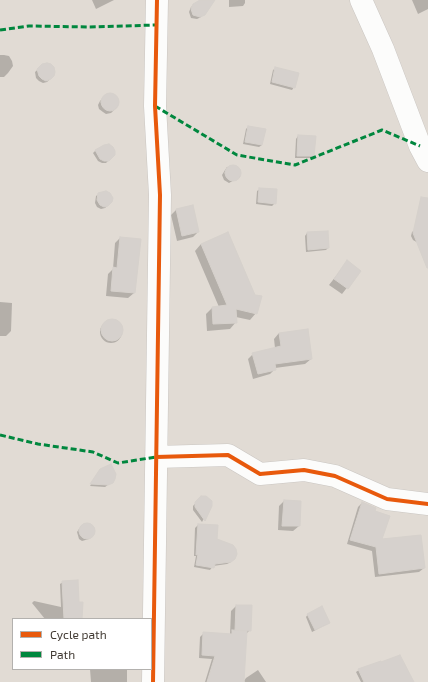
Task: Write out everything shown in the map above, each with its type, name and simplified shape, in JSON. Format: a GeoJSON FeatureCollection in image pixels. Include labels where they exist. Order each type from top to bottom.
{"type":"FeatureCollection","features":[{"type":"Feature","properties":{"kind":"street"},"geometry":{"type":"LineString","coordinates":[[153,682],[160,195],[155,106],[157,0]]}},
{"type":"Feature","properties":{"kind":"street"},"geometry":{"type":"LineString","coordinates":[[361,0],[383,49],[420,146],[428,161]]}},
{"type":"Feature","properties":{"kind":"street"},"geometry":{"type":"LineString","coordinates":[[156,457],[228,455],[260,474],[304,470],[335,476],[387,499],[428,504]]}},
{"type":"Feature","properties":{"kind":"shaded area"},"geometry":{"type":"Polygon","coordinates":[[[0,0],[428,0],[428,682],[0,682],[0,0]]]}},
{"type":"Feature","properties":{"kind":"building"},"geometry":{"type":"Polygon","coordinates":[[[200,0],[215,0],[205,15],[200,17],[193,15],[191,9],[193,4],[200,0]]]}},
{"type":"Feature","properties":{"kind":"building"},"geometry":{"type":"Polygon","coordinates":[[[47,63],[54,67],[55,72],[51,79],[46,81],[39,76],[37,69],[42,64],[47,63]]]}},
{"type":"Feature","properties":{"kind":"building"},"geometry":{"type":"Polygon","coordinates":[[[275,67],[299,73],[295,88],[272,82],[275,67]]]}},
{"type":"Feature","properties":{"kind":"building"},"geometry":{"type":"Polygon","coordinates":[[[110,93],[114,94],[118,98],[118,106],[114,110],[110,111],[106,110],[102,106],[101,102],[102,98],[106,94],[110,93]]]}},
{"type":"Feature","properties":{"kind":"building"},"geometry":{"type":"Polygon","coordinates":[[[248,126],[266,129],[262,145],[245,142],[248,126]]]}},
{"type":"Feature","properties":{"kind":"building"},"geometry":{"type":"Polygon","coordinates":[[[298,135],[316,136],[314,156],[297,156],[298,135]]]}},
{"type":"Feature","properties":{"kind":"building"},"geometry":{"type":"Polygon","coordinates":[[[109,144],[113,147],[115,155],[109,161],[104,161],[100,159],[95,150],[109,144]]]}},
{"type":"Feature","properties":{"kind":"building"},"geometry":{"type":"Polygon","coordinates":[[[233,165],[239,167],[241,173],[239,179],[233,181],[227,179],[225,173],[227,167],[233,165]]]}},
{"type":"Feature","properties":{"kind":"building"},"geometry":{"type":"Polygon","coordinates":[[[259,188],[277,189],[276,204],[258,202],[259,188]]]}},
{"type":"Feature","properties":{"kind":"building"},"geometry":{"type":"Polygon","coordinates":[[[106,191],[110,193],[113,198],[112,202],[108,206],[104,207],[100,205],[97,200],[98,193],[106,191]]]}},
{"type":"Feature","properties":{"kind":"building"},"geometry":{"type":"Polygon","coordinates":[[[421,197],[428,198],[428,268],[413,233],[421,197]]]}},
{"type":"Feature","properties":{"kind":"building"},"geometry":{"type":"Polygon","coordinates":[[[193,205],[199,232],[182,236],[176,209],[193,205]]]}},
{"type":"Feature","properties":{"kind":"building"},"geometry":{"type":"Polygon","coordinates":[[[328,231],[329,248],[308,250],[307,232],[328,231]]]}},
{"type":"Feature","properties":{"kind":"building"},"geometry":{"type":"Polygon","coordinates":[[[228,232],[255,295],[262,296],[257,314],[236,309],[237,323],[213,324],[212,307],[227,305],[201,244],[228,232]]]}},
{"type":"Feature","properties":{"kind":"building"},"geometry":{"type":"Polygon","coordinates":[[[120,237],[141,239],[135,293],[111,291],[113,267],[117,268],[120,237]]]}},
{"type":"Feature","properties":{"kind":"building"},"geometry":{"type":"Polygon","coordinates":[[[347,260],[361,271],[348,289],[334,279],[347,260]]]}},
{"type":"Feature","properties":{"kind":"building"},"geometry":{"type":"Polygon","coordinates":[[[112,319],[116,320],[122,326],[122,334],[116,340],[112,341],[108,340],[102,334],[101,330],[102,326],[108,320],[112,319]]]}},
{"type":"Feature","properties":{"kind":"building"},"geometry":{"type":"Polygon","coordinates":[[[308,329],[312,359],[275,364],[276,370],[258,374],[252,353],[281,346],[279,333],[308,329]]]}},
{"type":"Feature","properties":{"kind":"building"},"geometry":{"type":"Polygon","coordinates":[[[111,464],[116,474],[113,483],[108,485],[90,484],[100,469],[111,464]]]}},
{"type":"Feature","properties":{"kind":"building"},"geometry":{"type":"Polygon","coordinates":[[[201,496],[206,496],[212,501],[212,506],[205,521],[195,507],[195,502],[201,496]]]}},
{"type":"Feature","properties":{"kind":"building"},"geometry":{"type":"Polygon","coordinates":[[[284,500],[301,501],[300,526],[282,526],[284,500]]]}},
{"type":"Feature","properties":{"kind":"building"},"geometry":{"type":"Polygon","coordinates":[[[362,502],[376,508],[375,511],[390,516],[382,539],[421,535],[425,568],[379,574],[376,547],[350,540],[362,502]]]}},
{"type":"Feature","properties":{"kind":"building"},"geometry":{"type":"Polygon","coordinates":[[[84,523],[90,523],[95,528],[93,537],[90,539],[84,539],[79,534],[79,528],[84,523]]]}},
{"type":"Feature","properties":{"kind":"building"},"geometry":{"type":"Polygon","coordinates":[[[198,524],[218,525],[217,539],[233,545],[237,554],[235,559],[231,562],[215,564],[214,568],[196,565],[198,554],[196,555],[198,524]]]}},
{"type":"Feature","properties":{"kind":"building"},"geometry":{"type":"Polygon","coordinates":[[[78,580],[79,602],[83,602],[82,618],[64,618],[62,581],[78,580]]]}},
{"type":"Feature","properties":{"kind":"building"},"geometry":{"type":"Polygon","coordinates":[[[236,605],[252,605],[251,631],[235,630],[236,605]]]}},
{"type":"Feature","properties":{"kind":"building"},"geometry":{"type":"Polygon","coordinates":[[[322,606],[330,623],[315,630],[307,614],[322,606]]]}},
{"type":"Feature","properties":{"kind":"building"},"geometry":{"type":"Polygon","coordinates":[[[232,630],[247,631],[244,682],[207,682],[215,656],[202,655],[203,632],[232,634],[232,630]]]}},
{"type":"Feature","properties":{"kind":"building"},"geometry":{"type":"Polygon","coordinates":[[[400,655],[414,682],[364,682],[358,669],[400,655]]]}},
{"type":"Feature","properties":{"kind":"marked path"},"geometry":{"type":"LineString","coordinates":[[0,30],[29,26],[89,27],[156,25]]}},
{"type":"Feature","properties":{"kind":"marked path"},"geometry":{"type":"LineString","coordinates":[[155,106],[237,155],[295,165],[382,130],[420,146]]}},
{"type":"Feature","properties":{"kind":"marked path"},"geometry":{"type":"LineString","coordinates":[[0,435],[38,444],[93,452],[118,463],[156,457]]}},
{"type":"Feature","properties":{"kind":"cycle path"},"geometry":{"type":"LineString","coordinates":[[153,682],[160,195],[155,106],[157,0]]}},
{"type":"Feature","properties":{"kind":"cycle path"},"geometry":{"type":"LineString","coordinates":[[156,457],[228,455],[260,474],[304,470],[335,476],[387,499],[428,504]]}}]}
